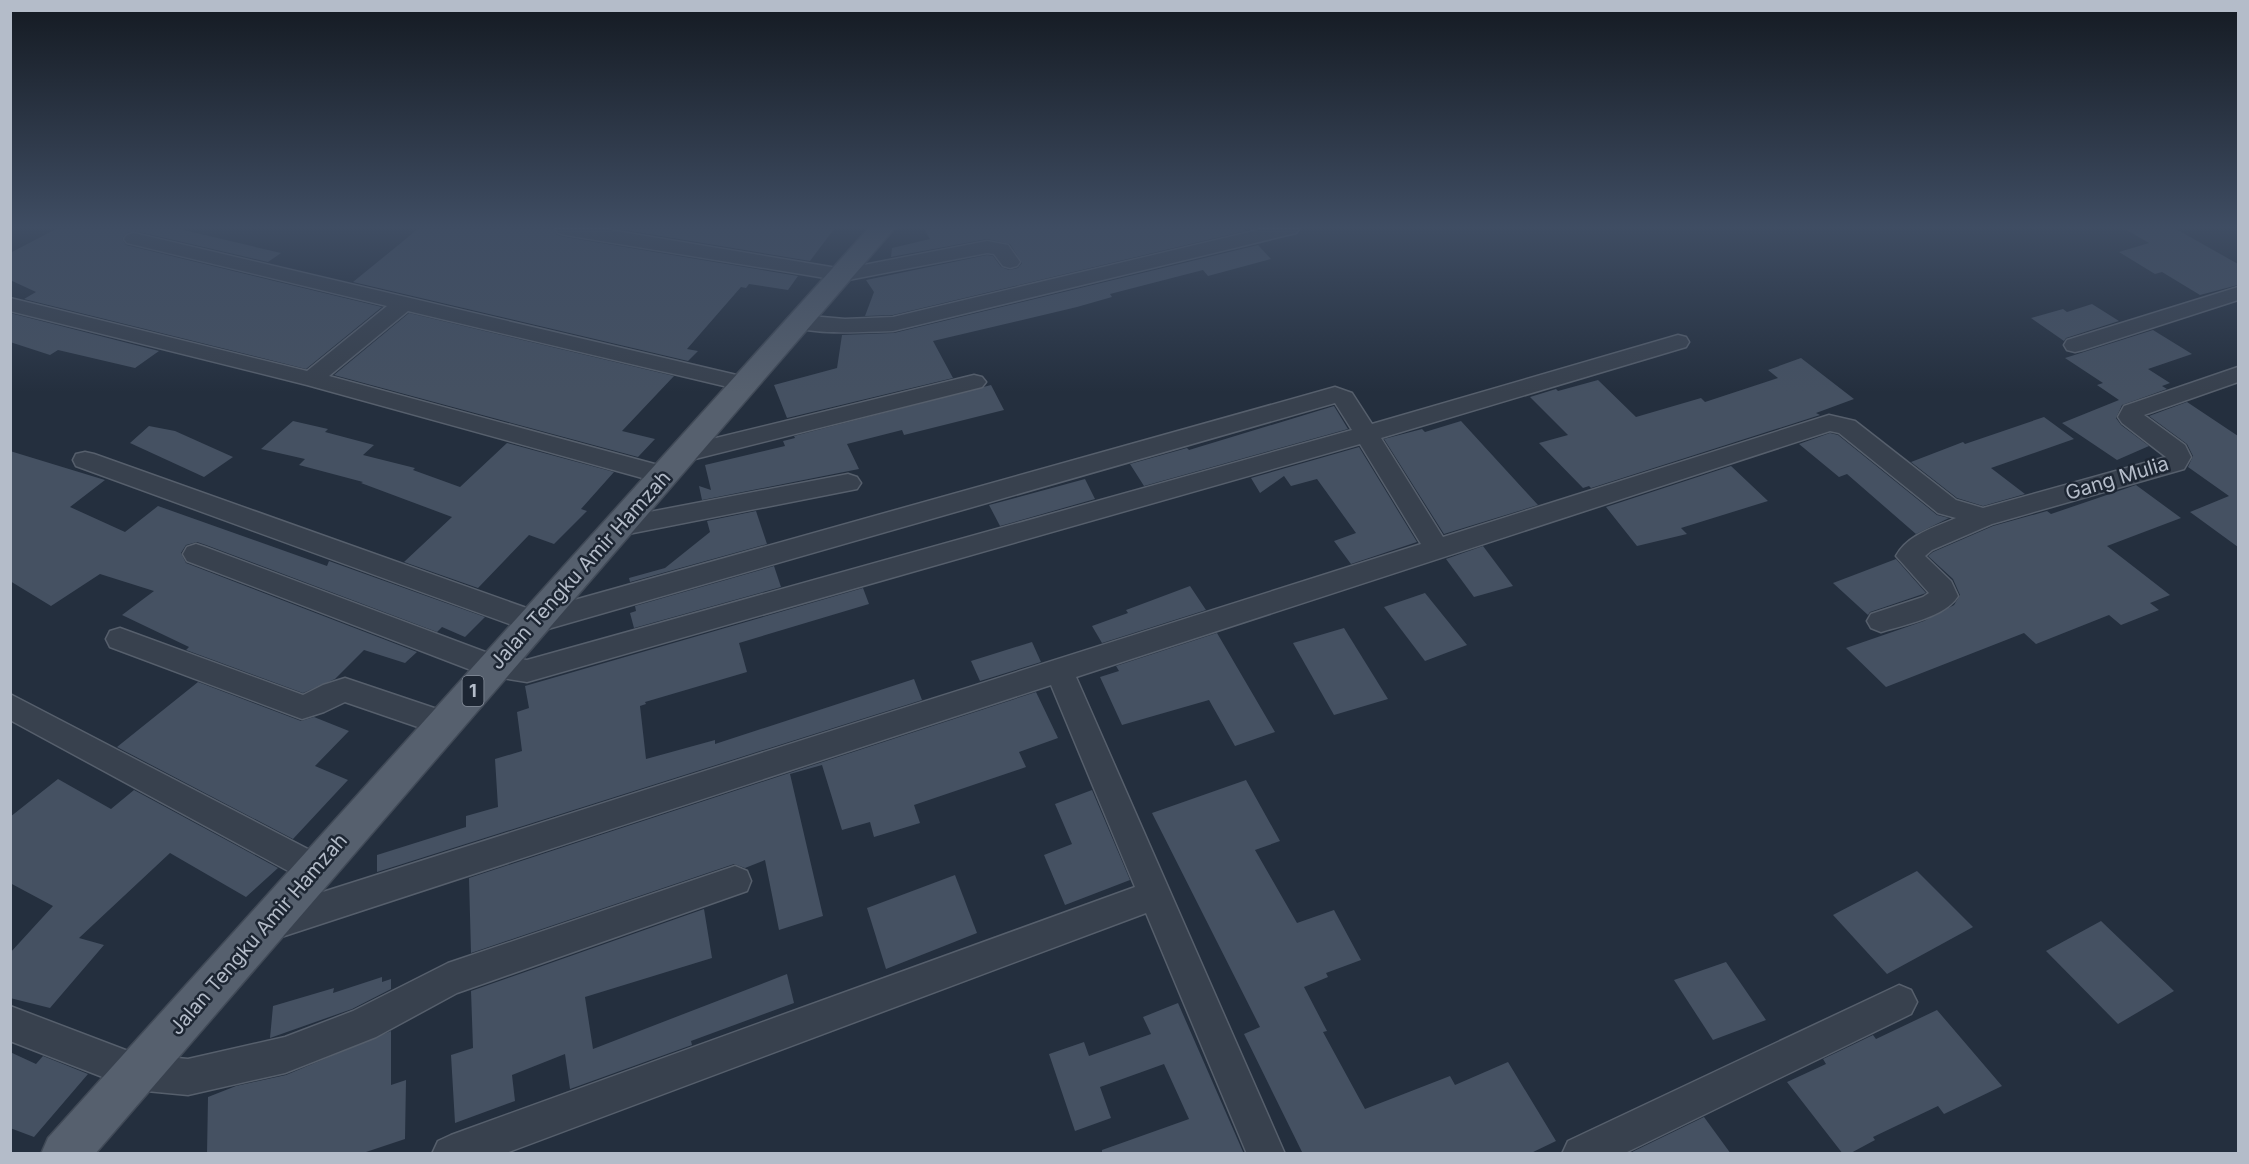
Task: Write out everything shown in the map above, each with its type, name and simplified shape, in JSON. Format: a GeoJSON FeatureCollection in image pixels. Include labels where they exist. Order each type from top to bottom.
{"type":"FeatureCollection","features":[{"type":"Feature","properties":{"kind":"main road","name":"Jalan Tengku Amir Hamzah"},"geometry":{"type":"LineString","coordinates":[[64,1154],[835,283]]}},
{"type":"Feature","properties":{"kind":"street"},"geometry":{"type":"LineString","coordinates":[[324,283],[745,384]]}},
{"type":"Feature","properties":{"kind":"street"},"geometry":{"type":"LineString","coordinates":[[800,322],[845,326],[893,324],[1063,283]]}},
{"type":"Feature","properties":{"kind":"street"},"geometry":{"type":"LineString","coordinates":[[2075,345],[2238,293]]}},
{"type":"Feature","properties":{"kind":"street"},"geometry":{"type":"LineString","coordinates":[[311,379],[404,303]]}},
{"type":"Feature","properties":{"kind":"street"},"geometry":{"type":"LineString","coordinates":[[10,304],[311,379],[673,465],[974,382]]}},
{"type":"Feature","properties":{"kind":"street"},"geometry":{"type":"LineString","coordinates":[[196,554],[494,667],[526,671],[1366,434],[1678,342]]}},
{"type":"Feature","properties":{"kind":"street","name":"Gang Mulia"},"geometry":{"type":"LineString","coordinates":[[1983,517],[2175,463],[2179,457],[2176,451],[2130,417],[2132,411],[2238,374]]}},
{"type":"Feature","properties":{"kind":"street"},"geometry":{"type":"LineString","coordinates":[[85,460],[534,622],[1335,395],[1344,398],[1437,549]]}},
{"type":"Feature","properties":{"kind":"street"},"geometry":{"type":"LineString","coordinates":[[264,927],[1829,423],[1846,428],[1947,507],[1983,517]]}},
{"type":"Feature","properties":{"kind":"street"},"geometry":{"type":"LineString","coordinates":[[618,527],[848,483]]}},
{"type":"Feature","properties":{"kind":"street"},"geometry":{"type":"LineString","coordinates":[[1881,621],[1934,604],[1944,596],[1941,588],[1909,556],[1923,543],[1983,517]]}},
{"type":"Feature","properties":{"kind":"street"},"geometry":{"type":"LineString","coordinates":[[120,639],[302,707],[345,690],[444,724]]}},
{"type":"Feature","properties":{"kind":"street"},"geometry":{"type":"LineString","coordinates":[[1059,671],[1266,1154]]}},
{"type":"Feature","properties":{"kind":"street"},"geometry":{"type":"LineString","coordinates":[[10,706],[315,869]]}},
{"type":"Feature","properties":{"kind":"street"},"geometry":{"type":"LineString","coordinates":[[10,1023],[136,1072],[188,1077],[285,1055],[363,1026],[448,980],[735,881]]}},
{"type":"Feature","properties":{"kind":"street"},"geometry":{"type":"LineString","coordinates":[[450,1154],[1155,895]]}},
{"type":"Feature","properties":{"kind":"street"},"geometry":{"type":"LineString","coordinates":[[1581,1154],[1899,1002]]}},
{"type":"Feature","properties":{"kind":"building"},"geometry":{"type":"Polygon","coordinates":[[[17,283],[284,283],[382,307],[306,369],[24,299],[36,292],[17,283]]]}},
{"type":"Feature","properties":{"kind":"building"},"geometry":{"type":"Polygon","coordinates":[[[359,283],[793,283],[788,290],[749,284],[746,288],[741,287],[687,349],[698,351],[688,361],[359,283]]]}},
{"type":"Feature","properties":{"kind":"building"},"geometry":{"type":"Polygon","coordinates":[[[868,283],[1026,283],[893,315],[865,316],[874,292],[868,283]]]}},
{"type":"Feature","properties":{"kind":"building"},"geometry":{"type":"Polygon","coordinates":[[[1099,283],[1151,283],[1110,294],[1112,297],[1077,307],[933,341],[953,378],[787,418],[774,385],[837,368],[842,335],[894,333],[1099,283]]]}},
{"type":"Feature","properties":{"kind":"building"},"geometry":{"type":"Polygon","coordinates":[[[2181,283],[2238,283],[2238,285],[2200,295],[2181,283]]]}},
{"type":"Feature","properties":{"kind":"building"},"geometry":{"type":"Polygon","coordinates":[[[2092,304],[2119,321],[2066,338],[2064,341],[2031,318],[2063,309],[2067,312],[2092,304]]]}},
{"type":"Feature","properties":{"kind":"building"},"geometry":{"type":"Polygon","coordinates":[[[10,313],[159,351],[135,368],[58,350],[50,355],[10,342],[10,313]]]}},
{"type":"Feature","properties":{"kind":"building"},"geometry":{"type":"Polygon","coordinates":[[[409,313],[674,376],[622,431],[655,439],[638,457],[334,375],[409,313]]]}},
{"type":"Feature","properties":{"kind":"building"},"geometry":{"type":"Polygon","coordinates":[[[2153,330],[2192,354],[2148,369],[2170,383],[2162,386],[2167,389],[2122,405],[2116,418],[2121,425],[2149,446],[2117,460],[2062,423],[2119,400],[2097,385],[2103,383],[2065,358],[2153,330]]]}},
{"type":"Feature","properties":{"kind":"building"},"geometry":{"type":"Polygon","coordinates":[[[1801,358],[1854,399],[1816,413],[1820,415],[1591,488],[1589,486],[1583,488],[1539,443],[1568,435],[1530,397],[1598,380],[1636,417],[1701,398],[1705,402],[1778,378],[1768,370],[1801,358]]]}},
{"type":"Feature","properties":{"kind":"building"},"geometry":{"type":"Polygon","coordinates":[[[991,385],[1004,410],[904,435],[902,430],[847,444],[859,469],[702,500],[699,486],[711,490],[705,465],[785,446],[783,441],[795,438],[794,436],[991,385]]]}},
{"type":"Feature","properties":{"kind":"building"},"geometry":{"type":"Polygon","coordinates":[[[2187,402],[2238,436],[2238,547],[2190,512],[2229,496],[2188,467],[2193,456],[2187,444],[2149,416],[2187,402]]]}},
{"type":"Feature","properties":{"kind":"building"},"geometry":{"type":"Polygon","coordinates":[[[1334,406],[1348,429],[1144,486],[1130,464],[1187,448],[1189,450],[1334,406]]]}},
{"type":"Feature","properties":{"kind":"building"},"geometry":{"type":"Polygon","coordinates":[[[2044,417],[2074,439],[1991,468],[2025,494],[1983,506],[1957,498],[1911,462],[1963,442],[1965,444],[2044,417]]]}},
{"type":"Feature","properties":{"kind":"building"},"geometry":{"type":"Polygon","coordinates":[[[293,421],[328,429],[325,432],[374,445],[363,455],[415,468],[413,470],[460,487],[507,443],[614,472],[581,509],[587,511],[554,544],[529,535],[478,588],[404,562],[452,517],[361,483],[363,482],[299,465],[305,459],[261,449],[293,421]]]}},
{"type":"Feature","properties":{"kind":"building"},"geometry":{"type":"Polygon","coordinates":[[[1461,421],[1538,505],[1444,534],[1384,439],[1422,429],[1425,432],[1461,421]]]}},
{"type":"Feature","properties":{"kind":"building"},"geometry":{"type":"Polygon","coordinates":[[[149,426],[175,431],[233,457],[204,477],[130,443],[149,426]]]}},
{"type":"Feature","properties":{"kind":"building"},"geometry":{"type":"Polygon","coordinates":[[[1830,433],[1838,435],[1937,515],[1949,518],[1916,534],[1847,474],[1839,477],[1799,444],[1830,433]]]}},
{"type":"Feature","properties":{"kind":"building"},"geometry":{"type":"Polygon","coordinates":[[[1359,447],[1417,542],[1351,564],[1334,541],[1356,533],[1317,479],[1291,486],[1284,476],[1260,493],[1251,478],[1359,447]]]}},
{"type":"Feature","properties":{"kind":"building"},"geometry":{"type":"Polygon","coordinates":[[[10,451],[105,480],[70,507],[125,532],[158,506],[327,566],[329,561],[485,617],[465,637],[442,627],[437,632],[206,545],[197,542],[186,545],[181,553],[186,563],[417,652],[405,663],[364,650],[335,679],[303,693],[186,650],[189,647],[122,615],[154,591],[100,574],[51,606],[10,581],[10,451]]]}},
{"type":"Feature","properties":{"kind":"building"},"geometry":{"type":"Polygon","coordinates":[[[1731,466],[1768,501],[1681,528],[1687,534],[1637,546],[1606,507],[1731,466]]]}},
{"type":"Feature","properties":{"kind":"building"},"geometry":{"type":"Polygon","coordinates":[[[1085,479],[1095,499],[1000,526],[989,505],[1085,479]]]}},
{"type":"Feature","properties":{"kind":"building"},"geometry":{"type":"Polygon","coordinates":[[[2136,485],[2181,518],[2107,546],[2170,595],[2150,603],[2159,610],[2121,625],[2109,615],[2036,644],[2024,633],[1886,687],[1846,648],[1924,621],[1954,605],[1960,595],[1953,579],[1928,556],[1933,552],[1993,526],[2047,511],[2051,514],[2136,485]]]}},
{"type":"Feature","properties":{"kind":"building"},"geometry":{"type":"Polygon","coordinates":[[[756,511],[767,544],[630,582],[629,578],[665,568],[710,532],[707,521],[756,511]]]}},
{"type":"Feature","properties":{"kind":"building"},"geometry":{"type":"Polygon","coordinates":[[[1483,546],[1513,586],[1474,597],[1446,559],[1483,546]]]}},
{"type":"Feature","properties":{"kind":"building"},"geometry":{"type":"Polygon","coordinates":[[[1896,559],[1926,593],[1870,612],[1868,615],[1833,583],[1896,559]]]}},
{"type":"Feature","properties":{"kind":"building"},"geometry":{"type":"Polygon","coordinates":[[[774,566],[781,587],[634,628],[630,613],[636,611],[635,606],[774,566]]]}},
{"type":"Feature","properties":{"kind":"building"},"geometry":{"type":"Polygon","coordinates":[[[1190,586],[1206,610],[1102,643],[1092,626],[1128,613],[1126,610],[1190,586]]]}},
{"type":"Feature","properties":{"kind":"building"},"geometry":{"type":"Polygon","coordinates":[[[863,588],[869,604],[739,643],[747,672],[645,702],[646,704],[640,706],[646,759],[715,740],[715,744],[914,679],[922,700],[377,872],[377,855],[466,827],[466,816],[498,807],[495,759],[522,751],[517,712],[529,708],[525,686],[863,588]]]}},
{"type":"Feature","properties":{"kind":"building"},"geometry":{"type":"Polygon","coordinates":[[[1425,593],[1467,645],[1425,661],[1384,607],[1425,593]]]}},
{"type":"Feature","properties":{"kind":"building"},"geometry":{"type":"Polygon","coordinates":[[[1344,628],[1388,699],[1334,715],[1293,643],[1344,628]]]}},
{"type":"Feature","properties":{"kind":"building"},"geometry":{"type":"Polygon","coordinates":[[[1217,633],[1275,732],[1235,746],[1209,700],[1122,725],[1100,677],[1119,671],[1116,666],[1217,633]]]}},
{"type":"Feature","properties":{"kind":"building"},"geometry":{"type":"Polygon","coordinates":[[[1032,642],[1041,662],[980,681],[971,661],[1032,642]]]}},
{"type":"Feature","properties":{"kind":"building"},"geometry":{"type":"Polygon","coordinates":[[[198,682],[301,721],[314,717],[349,731],[315,766],[348,780],[293,839],[117,747],[198,682]]]}},
{"type":"Feature","properties":{"kind":"building"},"geometry":{"type":"Polygon","coordinates":[[[1036,692],[1058,738],[1019,752],[1026,767],[914,805],[920,823],[874,837],[870,822],[842,830],[822,765],[790,774],[823,916],[779,930],[765,860],[745,868],[734,864],[471,953],[469,878],[1036,692]]]}},
{"type":"Feature","properties":{"kind":"building"},"geometry":{"type":"Polygon","coordinates":[[[58,779],[111,809],[134,790],[278,868],[246,897],[170,853],[79,938],[104,945],[50,1008],[10,998],[10,953],[53,906],[10,883],[10,817],[58,779]]]}},
{"type":"Feature","properties":{"kind":"building"},"geometry":{"type":"Polygon","coordinates":[[[1246,780],[1280,841],[1255,850],[1297,923],[1334,910],[1361,960],[1326,973],[1328,977],[1304,987],[1327,1031],[1323,1032],[1365,1109],[1450,1076],[1455,1085],[1508,1062],[1556,1141],[1529,1154],[1303,1154],[1244,1034],[1260,1027],[1152,813],[1246,780]]]}},
{"type":"Feature","properties":{"kind":"building"},"geometry":{"type":"Polygon","coordinates":[[[1092,790],[1130,880],[1065,905],[1044,855],[1072,844],[1055,804],[1092,790]]]}},
{"type":"Feature","properties":{"kind":"building"},"geometry":{"type":"Polygon","coordinates":[[[1917,871],[1973,927],[1887,974],[1833,915],[1917,871]]]}},
{"type":"Feature","properties":{"kind":"building"},"geometry":{"type":"Polygon","coordinates":[[[955,875],[977,933],[886,969],[867,908],[955,875]]]}},
{"type":"Feature","properties":{"kind":"building"},"geometry":{"type":"Polygon","coordinates":[[[704,909],[712,958],[585,997],[593,1049],[787,974],[794,1003],[691,1041],[692,1045],[570,1089],[565,1054],[512,1075],[515,1101],[455,1123],[451,1055],[473,1048],[471,991],[704,909]]]}},
{"type":"Feature","properties":{"kind":"building"},"geometry":{"type":"Polygon","coordinates":[[[2101,921],[2174,991],[2118,1024],[2046,951],[2101,921]]]}},
{"type":"Feature","properties":{"kind":"building"},"geometry":{"type":"Polygon","coordinates":[[[1726,962],[1766,1020],[1713,1040],[1674,980],[1726,962]]]}},
{"type":"Feature","properties":{"kind":"building"},"geometry":{"type":"Polygon","coordinates":[[[382,977],[382,982],[391,979],[391,989],[352,1009],[270,1038],[273,1006],[334,988],[333,993],[382,977]]]}},
{"type":"Feature","properties":{"kind":"building"},"geometry":{"type":"Polygon","coordinates":[[[1178,1003],[1244,1154],[1102,1154],[1102,1150],[1189,1119],[1164,1064],[1100,1087],[1111,1118],[1075,1131],[1049,1054],[1084,1042],[1089,1056],[1151,1034],[1143,1017],[1178,1003]]]}},
{"type":"Feature","properties":{"kind":"building"},"geometry":{"type":"Polygon","coordinates":[[[1937,1010],[2002,1086],[1944,1114],[1938,1106],[1873,1137],[1875,1140],[1849,1154],[1843,1154],[1787,1082],[1826,1064],[1823,1059],[1873,1035],[1876,1039],[1937,1010]]]}},
{"type":"Feature","properties":{"kind":"building"},"geometry":{"type":"Polygon","coordinates":[[[391,1031],[391,1085],[406,1080],[405,1139],[360,1154],[207,1154],[208,1097],[236,1086],[286,1075],[391,1031]]]}},
{"type":"Feature","properties":{"kind":"building"},"geometry":{"type":"Polygon","coordinates":[[[10,1052],[36,1064],[43,1056],[88,1074],[34,1137],[10,1128],[10,1052]]]}},
{"type":"Feature","properties":{"kind":"building"},"geometry":{"type":"Polygon","coordinates":[[[1704,1117],[1731,1154],[1629,1154],[1634,1151],[1704,1117]]]}}]}
